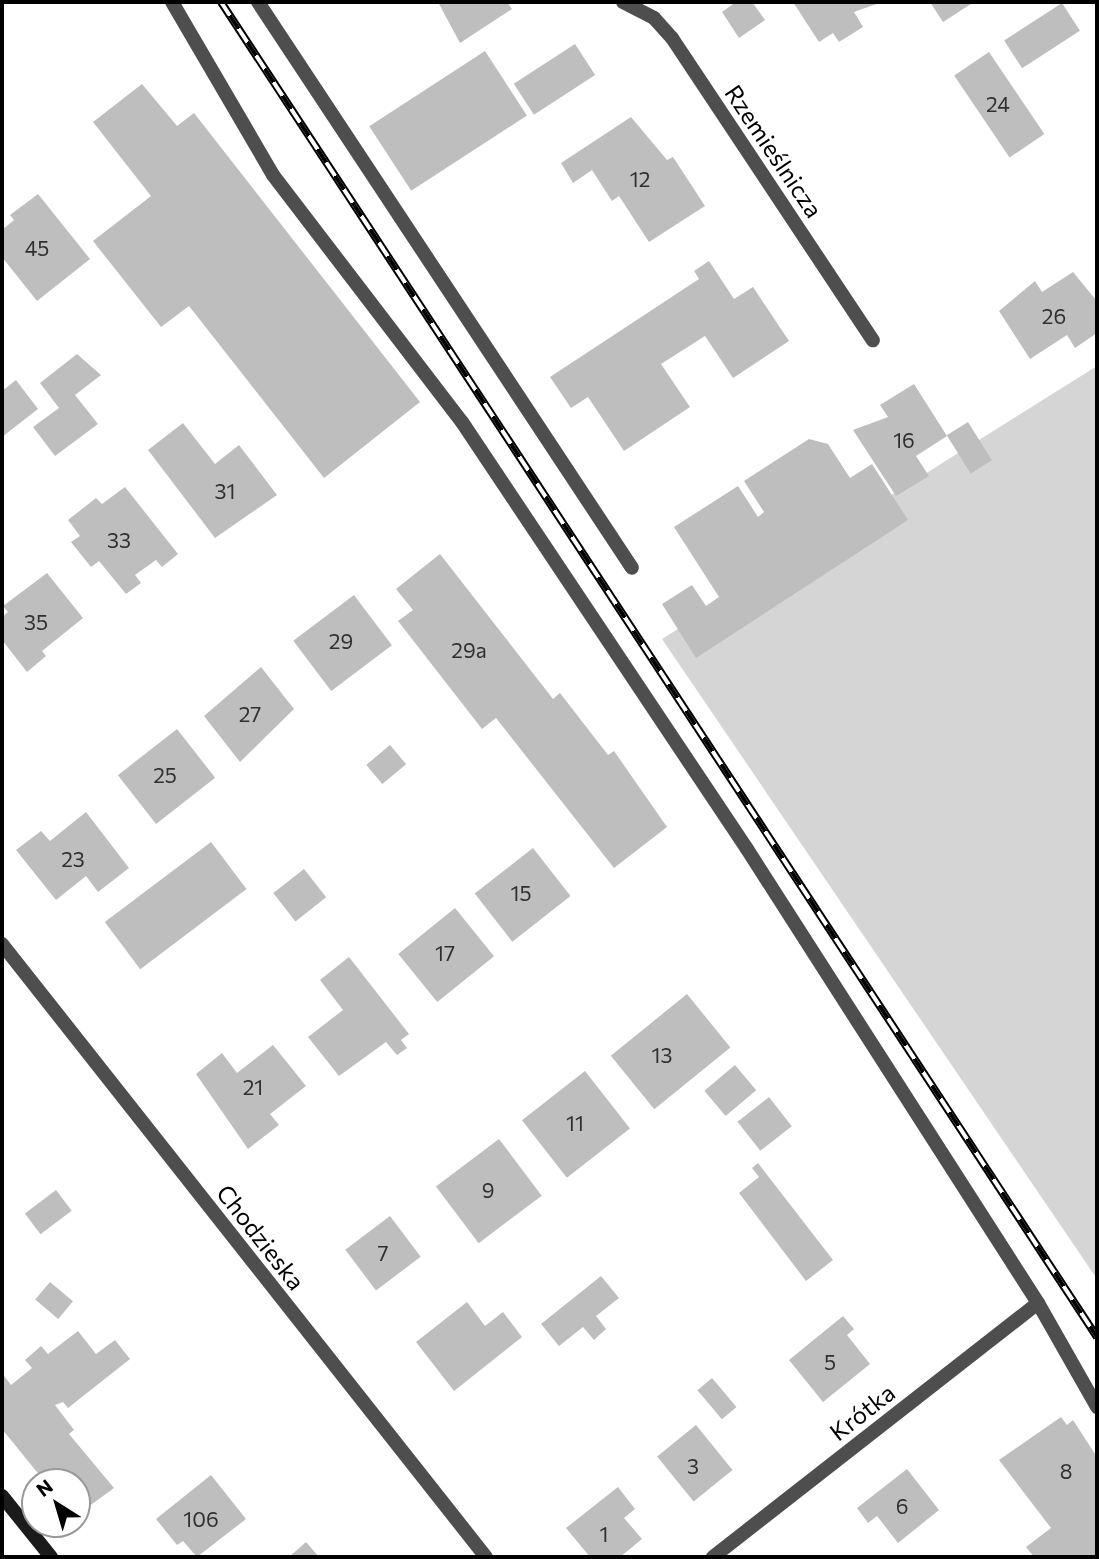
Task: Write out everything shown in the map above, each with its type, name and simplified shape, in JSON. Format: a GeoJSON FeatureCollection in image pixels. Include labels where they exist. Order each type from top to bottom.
{"type":"FeatureCollection","features":[{"type":"Feature","properties":{"kind":"main road"},"geometry":{"type":"LineString","coordinates":[[2,1496],[51,1557]]}},
{"type":"Feature","properties":{"kind":"street"},"geometry":{"type":"LineString","coordinates":[[172,2],[272,175],[462,422],[747,849],[1038,1303],[1097,1407]]}},
{"type":"Feature","properties":{"kind":"street"},"geometry":{"type":"LineString","coordinates":[[258,2],[632,568]]}},
{"type":"Feature","properties":{"kind":"street","name":"Rzemieślnicza"},"geometry":{"type":"LineString","coordinates":[[623,2],[644,5],[672,38],[873,340]]}},
{"type":"Feature","properties":{"kind":"street","name":"Chodzieska"},"geometry":{"type":"LineString","coordinates":[[2,944],[486,1557]]}},
{"type":"Feature","properties":{"kind":"street","name":"Krótka"},"geometry":{"type":"LineString","coordinates":[[713,1557],[1038,1303]]}},
{"type":"Feature","properties":{"kind":"shaded area"},"geometry":{"type":"Polygon","coordinates":[[[1097,366],[1097,1279],[662,639],[1097,366]]]}},
{"type":"Feature","properties":{"kind":"building"},"geometry":{"type":"Polygon","coordinates":[[[438,2],[507,2],[512,9],[460,43],[438,2]]]}},
{"type":"Feature","properties":{"kind":"building"},"geometry":{"type":"Polygon","coordinates":[[[736,2],[752,2],[765,20],[739,38],[722,12],[736,2]]]}},
{"type":"Feature","properties":{"kind":"building"},"geometry":{"type":"Polygon","coordinates":[[[793,2],[882,2],[854,12],[863,27],[839,42],[833,33],[819,42],[793,2]]]}},
{"type":"Feature","properties":{"kind":"building"},"geometry":{"type":"Polygon","coordinates":[[[930,2],[974,2],[943,22],[930,2]]]}},
{"type":"Feature","properties":{"kind":"building"},"geometry":{"type":"Polygon","coordinates":[[[1062,3],[1080,31],[1022,68],[1004,41],[1062,3]]]}},
{"type":"Feature","properties":{"kind":"building"},"geometry":{"type":"Polygon","coordinates":[[[575,44],[595,75],[534,115],[514,84],[575,44]]]}},
{"type":"Feature","properties":{"kind":"building"},"geometry":{"type":"Polygon","coordinates":[[[485,51],[527,116],[411,191],[369,126],[485,51]]]}},
{"type":"Feature","properties":{"kind":"building"},"geometry":{"type":"Polygon","coordinates":[[[989,52],[1044,134],[1010,158],[954,75],[989,52]]]}},
{"type":"Feature","properties":{"kind":"building"},"geometry":{"type":"Polygon","coordinates":[[[142,84],[177,126],[194,113],[420,402],[324,478],[189,306],[161,327],[93,241],[151,196],[93,122],[142,84]]]}},
{"type":"Feature","properties":{"kind":"building"},"geometry":{"type":"Polygon","coordinates":[[[631,117],[667,160],[673,157],[705,206],[649,242],[619,196],[612,201],[592,170],[573,183],[561,163],[631,117]]]}},
{"type":"Feature","properties":{"kind":"building"},"geometry":{"type":"Polygon","coordinates":[[[38,194],[90,259],[37,301],[2,257],[2,230],[14,220],[10,215],[38,194]]]}},
{"type":"Feature","properties":{"kind":"building"},"geometry":{"type":"Polygon","coordinates":[[[709,261],[734,299],[753,287],[789,341],[733,378],[705,336],[661,364],[690,407],[624,451],[588,397],[571,408],[550,377],[699,279],[694,271],[709,261]]]}},
{"type":"Feature","properties":{"kind":"building"},"geometry":{"type":"Polygon","coordinates":[[[1073,272],[1096,300],[1097,333],[1075,348],[1067,335],[1030,359],[999,311],[1035,281],[1042,292],[1073,272]]]}},
{"type":"Feature","properties":{"kind":"building"},"geometry":{"type":"Polygon","coordinates":[[[77,354],[101,375],[75,395],[98,424],[55,456],[33,427],[59,408],[40,383],[77,354]]]}},
{"type":"Feature","properties":{"kind":"building"},"geometry":{"type":"Polygon","coordinates":[[[16,380],[38,409],[2,437],[2,391],[16,380]]]}},
{"type":"Feature","properties":{"kind":"building"},"geometry":{"type":"Polygon","coordinates":[[[914,384],[947,436],[916,456],[929,476],[896,496],[853,430],[888,417],[880,405],[914,384]]]}},
{"type":"Feature","properties":{"kind":"building"},"geometry":{"type":"Polygon","coordinates":[[[968,422],[992,460],[971,473],[947,435],[968,422]]]}},
{"type":"Feature","properties":{"kind":"building"},"geometry":{"type":"Polygon","coordinates":[[[183,423],[215,464],[239,445],[277,495],[215,538],[148,450],[183,423]]]}},
{"type":"Feature","properties":{"kind":"building"},"geometry":{"type":"Polygon","coordinates":[[[809,439],[828,444],[850,478],[872,464],[908,520],[696,658],[662,604],[692,585],[706,606],[719,597],[674,527],[738,486],[758,517],[764,512],[744,481],[809,439]]]}},
{"type":"Feature","properties":{"kind":"building"},"geometry":{"type":"Polygon","coordinates":[[[125,487],[178,554],[162,567],[156,560],[135,575],[141,583],[126,594],[99,561],[91,567],[71,542],[80,536],[68,520],[96,498],[102,504],[125,487]]]}},
{"type":"Feature","properties":{"kind":"building"},"geometry":{"type":"Polygon","coordinates":[[[440,554],[553,699],[560,693],[608,755],[614,751],[667,827],[614,868],[496,718],[482,729],[398,621],[413,610],[396,589],[440,554]]]}},
{"type":"Feature","properties":{"kind":"building"},"geometry":{"type":"Polygon","coordinates":[[[47,573],[83,618],[42,651],[46,656],[27,672],[2,640],[2,617],[8,612],[3,606],[47,573]]]}},
{"type":"Feature","properties":{"kind":"building"},"geometry":{"type":"Polygon","coordinates":[[[354,595],[392,645],[331,691],[293,641],[354,595]]]}},
{"type":"Feature","properties":{"kind":"building"},"geometry":{"type":"Polygon","coordinates":[[[261,667],[294,709],[240,762],[204,716],[261,667]]]}},
{"type":"Feature","properties":{"kind":"building"},"geometry":{"type":"Polygon","coordinates":[[[177,729],[215,778],[156,824],[118,775],[177,729]]]}},
{"type":"Feature","properties":{"kind":"building"},"geometry":{"type":"Polygon","coordinates":[[[390,745],[406,764],[382,784],[366,765],[390,745]]]}},
{"type":"Feature","properties":{"kind":"building"},"geometry":{"type":"Polygon","coordinates":[[[86,812],[129,868],[98,892],[86,876],[56,900],[16,850],[41,831],[50,841],[86,812]]]}},
{"type":"Feature","properties":{"kind":"building"},"geometry":{"type":"Polygon","coordinates":[[[211,842],[247,889],[140,969],[105,922],[211,842]]]}},
{"type":"Feature","properties":{"kind":"building"},"geometry":{"type":"Polygon","coordinates":[[[533,848],[571,896],[512,942],[475,894],[533,848]]]}},
{"type":"Feature","properties":{"kind":"building"},"geometry":{"type":"Polygon","coordinates":[[[304,869],[326,897],[295,921],[273,893],[304,869]]]}},
{"type":"Feature","properties":{"kind":"building"},"geometry":{"type":"Polygon","coordinates":[[[455,908],[494,956],[437,1002],[398,954],[455,908]]]}},
{"type":"Feature","properties":{"kind":"building"},"geometry":{"type":"Polygon","coordinates":[[[349,957],[409,1034],[401,1040],[407,1048],[397,1055],[386,1042],[339,1076],[308,1037],[343,1010],[320,980],[349,957]]]}},
{"type":"Feature","properties":{"kind":"building"},"geometry":{"type":"Polygon","coordinates":[[[687,994],[730,1048],[654,1109],[611,1056],[687,994]]]}},
{"type":"Feature","properties":{"kind":"building"},"geometry":{"type":"Polygon","coordinates":[[[273,1045],[306,1086],[270,1114],[279,1125],[248,1149],[196,1074],[222,1053],[237,1073],[273,1045]]]}},
{"type":"Feature","properties":{"kind":"building"},"geometry":{"type":"Polygon","coordinates":[[[735,1065],[756,1090],[726,1116],[704,1091],[735,1065]]]}},
{"type":"Feature","properties":{"kind":"building"},"geometry":{"type":"Polygon","coordinates":[[[585,1071],[630,1129],[567,1178],[522,1120],[585,1071]]]}},
{"type":"Feature","properties":{"kind":"building"},"geometry":{"type":"Polygon","coordinates":[[[769,1097],[792,1126],[760,1151],[737,1122],[769,1097]]]}},
{"type":"Feature","properties":{"kind":"building"},"geometry":{"type":"Polygon","coordinates":[[[499,1139],[542,1196],[479,1243],[436,1187],[499,1139]]]}},
{"type":"Feature","properties":{"kind":"building"},"geometry":{"type":"Polygon","coordinates":[[[758,1163],[833,1260],[806,1281],[739,1193],[759,1177],[752,1168],[758,1163]]]}},
{"type":"Feature","properties":{"kind":"building"},"geometry":{"type":"Polygon","coordinates":[[[56,1190],[72,1211],[41,1234],[25,1213],[56,1190]]]}},
{"type":"Feature","properties":{"kind":"building"},"geometry":{"type":"Polygon","coordinates":[[[390,1216],[421,1257],[376,1290],[345,1250],[390,1216]]]}},
{"type":"Feature","properties":{"kind":"building"},"geometry":{"type":"Polygon","coordinates":[[[601,1276],[619,1298],[596,1316],[606,1329],[594,1340],[583,1327],[559,1346],[541,1324],[601,1276]]]}},
{"type":"Feature","properties":{"kind":"building"},"geometry":{"type":"Polygon","coordinates":[[[50,1282],[73,1301],[58,1319],[35,1300],[50,1282]]]}},
{"type":"Feature","properties":{"kind":"building"},"geometry":{"type":"Polygon","coordinates":[[[467,1302],[485,1326],[503,1312],[522,1337],[454,1391],[416,1342],[467,1302]]]}},
{"type":"Feature","properties":{"kind":"building"},"geometry":{"type":"Polygon","coordinates":[[[843,1316],[854,1329],[847,1335],[870,1364],[823,1402],[789,1360],[843,1316]]]}},
{"type":"Feature","properties":{"kind":"building"},"geometry":{"type":"Polygon","coordinates":[[[78,1331],[96,1354],[115,1340],[130,1359],[68,1408],[63,1402],[55,1405],[74,1430],[69,1434],[114,1488],[91,1505],[91,1468],[34,1468],[2,1429],[2,1373],[11,1385],[32,1368],[25,1360],[41,1346],[48,1354],[78,1331]]]}},
{"type":"Feature","properties":{"kind":"building"},"geometry":{"type":"Polygon","coordinates":[[[712,1378],[736,1407],[722,1419],[697,1390],[712,1378]]]}},
{"type":"Feature","properties":{"kind":"building"},"geometry":{"type":"Polygon","coordinates":[[[1061,1417],[1067,1425],[1073,1420],[1097,1457],[1097,1557],[1034,1557],[1026,1547],[1051,1528],[999,1460],[1061,1417]]]}},
{"type":"Feature","properties":{"kind":"building"},"geometry":{"type":"Polygon","coordinates":[[[696,1425],[733,1470],[694,1502],[657,1456],[696,1425]]]}},
{"type":"Feature","properties":{"kind":"building"},"geometry":{"type":"Polygon","coordinates":[[[907,1469],[939,1510],[898,1543],[877,1516],[868,1523],[857,1508],[907,1469]]]}},
{"type":"Feature","properties":{"kind":"building"},"geometry":{"type":"Polygon","coordinates":[[[211,1475],[246,1519],[197,1557],[183,1541],[177,1545],[156,1519],[211,1475]]]}},
{"type":"Feature","properties":{"kind":"building"},"geometry":{"type":"Polygon","coordinates":[[[618,1487],[635,1509],[624,1518],[642,1539],[620,1557],[590,1557],[566,1528],[618,1487]]]}},
{"type":"Feature","properties":{"kind":"building"},"geometry":{"type":"Polygon","coordinates":[[[306,1542],[319,1557],[289,1557],[306,1542]]]}},
{"type":"Feature","properties":{"kind":"railway"},"geometry":{"type":"LineString","coordinates":[[221,2],[1097,1337]]}}]}
